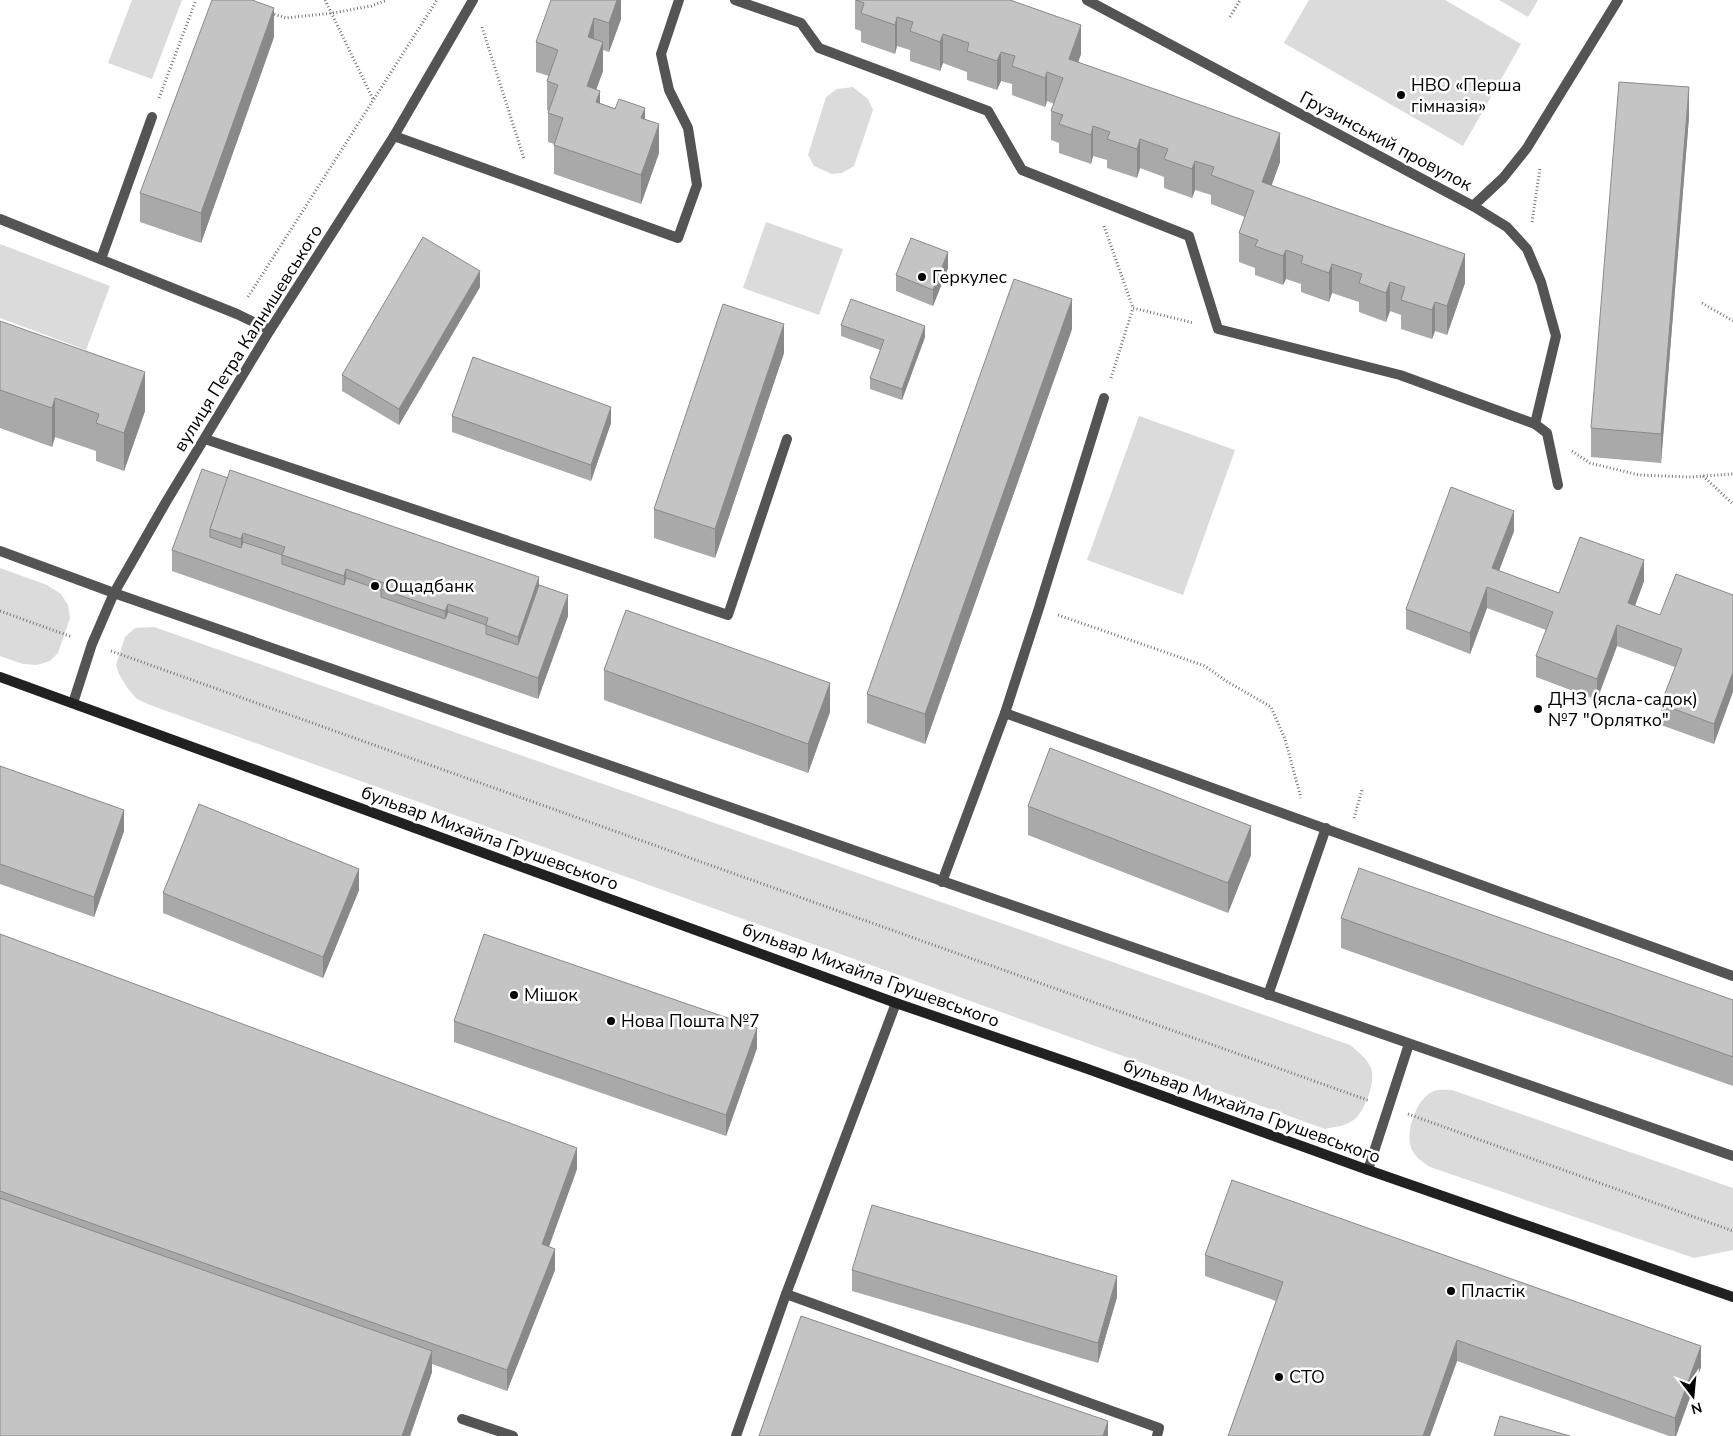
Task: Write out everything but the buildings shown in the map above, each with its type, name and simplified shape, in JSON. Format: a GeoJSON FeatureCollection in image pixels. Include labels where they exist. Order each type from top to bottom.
{"type":"FeatureCollection","features":[{"type":"Feature","properties":{"kind":"main road","name":"бульвар Михайла Грушевського"},"geometry":{"type":"LineString","coordinates":[[0,677],[896,1003],[1733,1297]]}},
{"type":"Feature","properties":{"kind":"street","name":"вулиця Петра Калнишевського"},"geometry":{"type":"LineString","coordinates":[[73,704],[92,644],[114,593],[166,502],[270,330],[394,136],[473,0]]}},
{"type":"Feature","properties":{"kind":"street"},"geometry":{"type":"LineString","coordinates":[[394,136],[678,238],[697,185],[688,128],[669,90],[661,54],[679,0]]}},
{"type":"Feature","properties":{"kind":"street"},"geometry":{"type":"LineString","coordinates":[[735,0],[801,23],[819,48],[988,112],[1022,170],[1189,236],[1218,329],[1400,375],[1535,424],[1547,434],[1558,484]]}},
{"type":"Feature","properties":{"kind":"street","name":"Грузинський провулок"},"geometry":{"type":"LineString","coordinates":[[1087,0],[1473,206],[1502,178],[1527,148],[1618,0]]}},
{"type":"Feature","properties":{"kind":"street"},"geometry":{"type":"LineString","coordinates":[[100,259],[152,117]]}},
{"type":"Feature","properties":{"kind":"street"},"geometry":{"type":"LineString","coordinates":[[1473,206],[1507,227],[1527,249],[1541,282],[1556,336],[1535,424]]}},
{"type":"Feature","properties":{"kind":"street"},"geometry":{"type":"LineString","coordinates":[[0,219],[237,314],[270,330]]}},
{"type":"Feature","properties":{"kind":"street"},"geometry":{"type":"LineString","coordinates":[[942,882],[1005,712],[1104,398]]}},
{"type":"Feature","properties":{"kind":"street"},"geometry":{"type":"LineString","coordinates":[[205,439],[728,615],[787,439]]}},
{"type":"Feature","properties":{"kind":"street"},"geometry":{"type":"LineString","coordinates":[[0,551],[114,593],[1733,1156]]}},
{"type":"Feature","properties":{"kind":"street"},"geometry":{"type":"LineString","coordinates":[[1005,712],[1733,976]]}},
{"type":"Feature","properties":{"kind":"street"},"geometry":{"type":"LineString","coordinates":[[1268,995],[1326,828]]}},
{"type":"Feature","properties":{"kind":"street"},"geometry":{"type":"LineString","coordinates":[[736,1436],[786,1294],[896,1003]]}},
{"type":"Feature","properties":{"kind":"street"},"geometry":{"type":"LineString","coordinates":[[1368,1170],[1410,1044]]}},
{"type":"Feature","properties":{"kind":"street"},"geometry":{"type":"LineString","coordinates":[[786,1294],[1160,1428],[1157,1436]]}},
{"type":"Feature","properties":{"kind":"street"},"geometry":{"type":"LineString","coordinates":[[462,1419],[513,1436]]}},
{"type":"Feature","properties":{"kind":"path"},"geometry":{"type":"LineString","coordinates":[[152,117],[196,0]]}},
{"type":"Feature","properties":{"kind":"path"},"geometry":{"type":"LineString","coordinates":[[325,0],[333,13],[373,100]]}},
{"type":"Feature","properties":{"kind":"path"},"geometry":{"type":"LineString","coordinates":[[268,12],[286,18],[333,13],[371,6],[387,0]]}},
{"type":"Feature","properties":{"kind":"path"},"geometry":{"type":"LineString","coordinates":[[237,314],[437,0]]}},
{"type":"Feature","properties":{"kind":"path"},"geometry":{"type":"LineString","coordinates":[[1230,17],[1240,0]]}},
{"type":"Feature","properties":{"kind":"path"},"geometry":{"type":"LineString","coordinates":[[482,27],[532,186]]}},
{"type":"Feature","properties":{"kind":"path"},"geometry":{"type":"LineString","coordinates":[[1527,249],[1541,162]]}},
{"type":"Feature","properties":{"kind":"path"},"geometry":{"type":"LineString","coordinates":[[1095,199],[1133,308],[1104,398]]}},
{"type":"Feature","properties":{"kind":"path"},"geometry":{"type":"LineString","coordinates":[[1702,303],[1733,321]]}},
{"type":"Feature","properties":{"kind":"path"},"geometry":{"type":"LineString","coordinates":[[1133,308],[1218,329]]}},
{"type":"Feature","properties":{"kind":"path"},"geometry":{"type":"LineString","coordinates":[[1547,434],[1590,463],[1639,475],[1689,477],[1733,474]]}},
{"type":"Feature","properties":{"kind":"path"},"geometry":{"type":"LineString","coordinates":[[1703,476],[1733,504]]}},
{"type":"Feature","properties":{"kind":"path"},"geometry":{"type":"LineString","coordinates":[[1039,608],[1205,666],[1226,681],[1271,707],[1285,739],[1308,822]]}},
{"type":"Feature","properties":{"kind":"path"},"geometry":{"type":"LineString","coordinates":[[0,611],[1733,1230]]}},
{"type":"Feature","properties":{"kind":"path"},"geometry":{"type":"LineString","coordinates":[[1348,837],[1362,790]]}},
{"type":"Feature","properties":{"kind":"shaded area"},"geometry":{"type":"Polygon","coordinates":[[[132,0],[182,0],[152,79],[108,63],[132,0]]]}},
{"type":"Feature","properties":{"kind":"shaded area"},"geometry":{"type":"Polygon","coordinates":[[[1309,0],[1445,0],[1521,44],[1463,146],[1284,43],[1309,0]]]}},
{"type":"Feature","properties":{"kind":"shaded area"},"geometry":{"type":"Polygon","coordinates":[[[1499,0],[1538,0],[1528,17],[1499,0]]]}},
{"type":"Feature","properties":{"kind":"shaded area"},"geometry":{"type":"Polygon","coordinates":[[[853,87],[868,99],[873,110],[854,166],[842,173],[832,174],[814,166],[808,155],[826,97],[837,89],[853,87]]]}},
{"type":"Feature","properties":{"kind":"shaded area"},"geometry":{"type":"Polygon","coordinates":[[[766,222],[843,249],[819,315],[743,288],[766,222]]]}},
{"type":"Feature","properties":{"kind":"shaded area"},"geometry":{"type":"Polygon","coordinates":[[[0,244],[110,286],[86,350],[0,318],[0,244]]]}},
{"type":"Feature","properties":{"kind":"shaded area"},"geometry":{"type":"Polygon","coordinates":[[[1139,416],[1235,450],[1183,595],[1087,560],[1139,416]]]}},
{"type":"Feature","properties":{"kind":"shaded area"},"geometry":{"type":"Polygon","coordinates":[[[0,568],[47,585],[61,594],[68,605],[70,618],[58,653],[50,661],[37,665],[23,664],[0,656],[0,568]]]}},
{"type":"Feature","properties":{"kind":"shaded area"},"geometry":{"type":"Polygon","coordinates":[[[154,627],[1350,1045],[1365,1058],[1371,1068],[1371,1087],[1366,1102],[1359,1115],[1352,1121],[1325,1129],[150,705],[137,699],[128,689],[116,665],[125,637],[135,628],[154,627]]]}},
{"type":"Feature","properties":{"kind":"shaded area"},"geometry":{"type":"Polygon","coordinates":[[[1436,1090],[1452,1090],[1733,1188],[1733,1250],[1694,1258],[1430,1167],[1417,1157],[1411,1148],[1409,1137],[1414,1115],[1422,1101],[1432,1092],[1436,1090]]]}},
{"type":"Feature","properties":{"kind":"place","name":"НВО «Перша гімназія»"},"geometry":{"type":"Point","coordinates":[1401,95]}},
{"type":"Feature","properties":{"kind":"place","name":"Геркулес"},"geometry":{"type":"Point","coordinates":[922,277]}},
{"type":"Feature","properties":{"kind":"place","name":"Ощадбанк"},"geometry":{"type":"Point","coordinates":[375,586]}},
{"type":"Feature","properties":{"kind":"place","name":"ДНЗ (ясла-садок) №7 \"Орлятко\""},"geometry":{"type":"Point","coordinates":[1538,709]}},
{"type":"Feature","properties":{"kind":"place","name":"Мішок"},"geometry":{"type":"Point","coordinates":[514,995]}},
{"type":"Feature","properties":{"kind":"place","name":"Нова Пошта №7"},"geometry":{"type":"Point","coordinates":[611,1021]}},
{"type":"Feature","properties":{"kind":"place","name":"Пластік"},"geometry":{"type":"Point","coordinates":[1451,1291]}},
{"type":"Feature","properties":{"kind":"place","name":"СТО"},"geometry":{"type":"Point","coordinates":[1279,1377]}}]}
